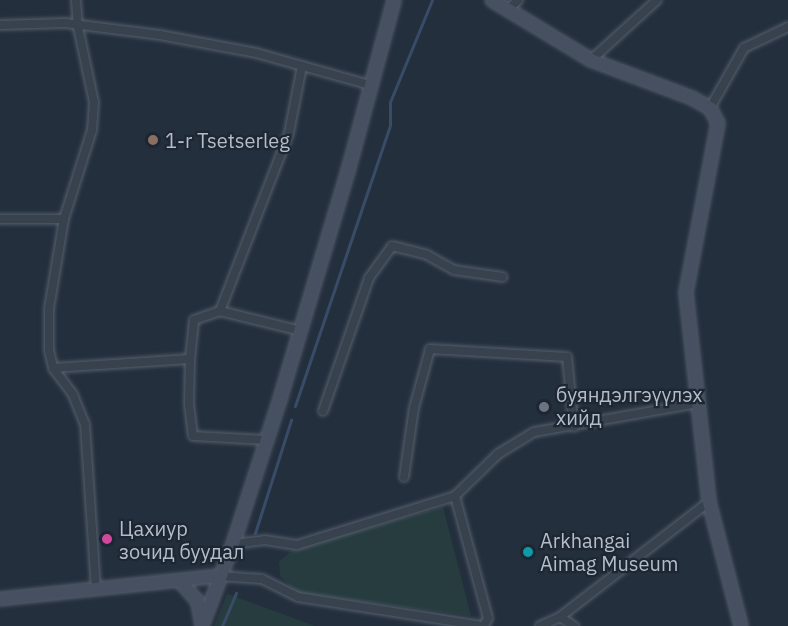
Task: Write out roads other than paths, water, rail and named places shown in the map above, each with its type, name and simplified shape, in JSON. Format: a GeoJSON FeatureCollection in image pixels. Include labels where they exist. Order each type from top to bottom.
{"type":"FeatureCollection","features":[{"type":"Feature","properties":{"kind":"street"},"geometry":{"type":"LineString","coordinates":[[76,0],[78,27],[94,102],[92,130],[64,219],[49,309],[53,368],[73,395],[85,424],[96,588]]}},
{"type":"Feature","properties":{"kind":"street"},"geometry":{"type":"LineString","coordinates":[[492,0],[591,60],[710,108],[718,123],[686,293],[709,502],[743,625]]}},
{"type":"Feature","properties":{"kind":"street"},"geometry":{"type":"LineString","coordinates":[[507,11],[518,0]]}},
{"type":"Feature","properties":{"kind":"street"},"geometry":{"type":"LineString","coordinates":[[591,60],[657,0]]}},
{"type":"Feature","properties":{"kind":"street"},"geometry":{"type":"LineString","coordinates":[[202,626],[233,544],[301,330],[392,2]]}},
{"type":"Feature","properties":{"kind":"street"},"geometry":{"type":"LineString","coordinates":[[0,25],[65,23],[78,27],[209,44],[370,84]]}},
{"type":"Feature","properties":{"kind":"street"},"geometry":{"type":"LineString","coordinates":[[710,108],[744,48],[788,27]]}},
{"type":"Feature","properties":{"kind":"street"},"geometry":{"type":"LineString","coordinates":[[220,311],[288,133],[302,66]]}},
{"type":"Feature","properties":{"kind":"street"},"geometry":{"type":"LineString","coordinates":[[0,219],[64,219]]}},
{"type":"Feature","properties":{"kind":"street"},"geometry":{"type":"LineString","coordinates":[[323,411],[369,278],[392,246],[427,255],[454,270],[502,277]]}},
{"type":"Feature","properties":{"kind":"street"},"geometry":{"type":"LineString","coordinates":[[266,440],[193,436],[190,359],[194,320],[220,311],[301,330]]}},
{"type":"Feature","properties":{"kind":"street"},"geometry":{"type":"LineString","coordinates":[[404,477],[414,408],[430,349],[567,357],[574,427]]}},
{"type":"Feature","properties":{"kind":"street"},"geometry":{"type":"LineString","coordinates":[[53,368],[190,359]]}},
{"type":"Feature","properties":{"kind":"street"},"geometry":{"type":"LineString","coordinates":[[233,544],[265,540],[297,544],[455,496],[517,442],[534,432],[574,427],[699,403]]}},
{"type":"Feature","properties":{"kind":"street"},"geometry":{"type":"LineString","coordinates":[[0,599],[219,576],[262,579],[298,597],[484,626],[488,618],[455,496]]}},
{"type":"Feature","properties":{"kind":"street"},"geometry":{"type":"LineString","coordinates":[[540,626],[560,617],[709,502]]}},
{"type":"Feature","properties":{"kind":"street"},"geometry":{"type":"LineString","coordinates":[[180,581],[198,602],[202,626]]}},
{"type":"Feature","properties":{"kind":"street"},"geometry":{"type":"LineString","coordinates":[[560,617],[574,626]]}},
{"type":"Feature","properties":{"kind":"waterway"},"geometry":{"type":"LineString","coordinates":[[295,406],[390,125],[390,102],[432,0]]}},
{"type":"Feature","properties":{"kind":"waterway"},"geometry":{"type":"LineString","coordinates":[[255,533],[291,420]]}},
{"type":"Feature","properties":{"kind":"waterway"},"geometry":{"type":"LineString","coordinates":[[222,626],[236,593]]}},
{"type":"Feature","properties":{"kind":"place","name":"1-r Tsetserleg"},"geometry":{"type":"Point","coordinates":[153,140]}},
{"type":"Feature","properties":{"kind":"place","name":"буяндэлгэүүлэх хийд"},"geometry":{"type":"Point","coordinates":[544,407]}},
{"type":"Feature","properties":{"kind":"place","name":"Цахиур зочид буудал"},"geometry":{"type":"Point","coordinates":[107,539]}},
{"type":"Feature","properties":{"kind":"place","name":"Arkhangai Aimag Museum"},"geometry":{"type":"Point","coordinates":[528,552]}}]}
